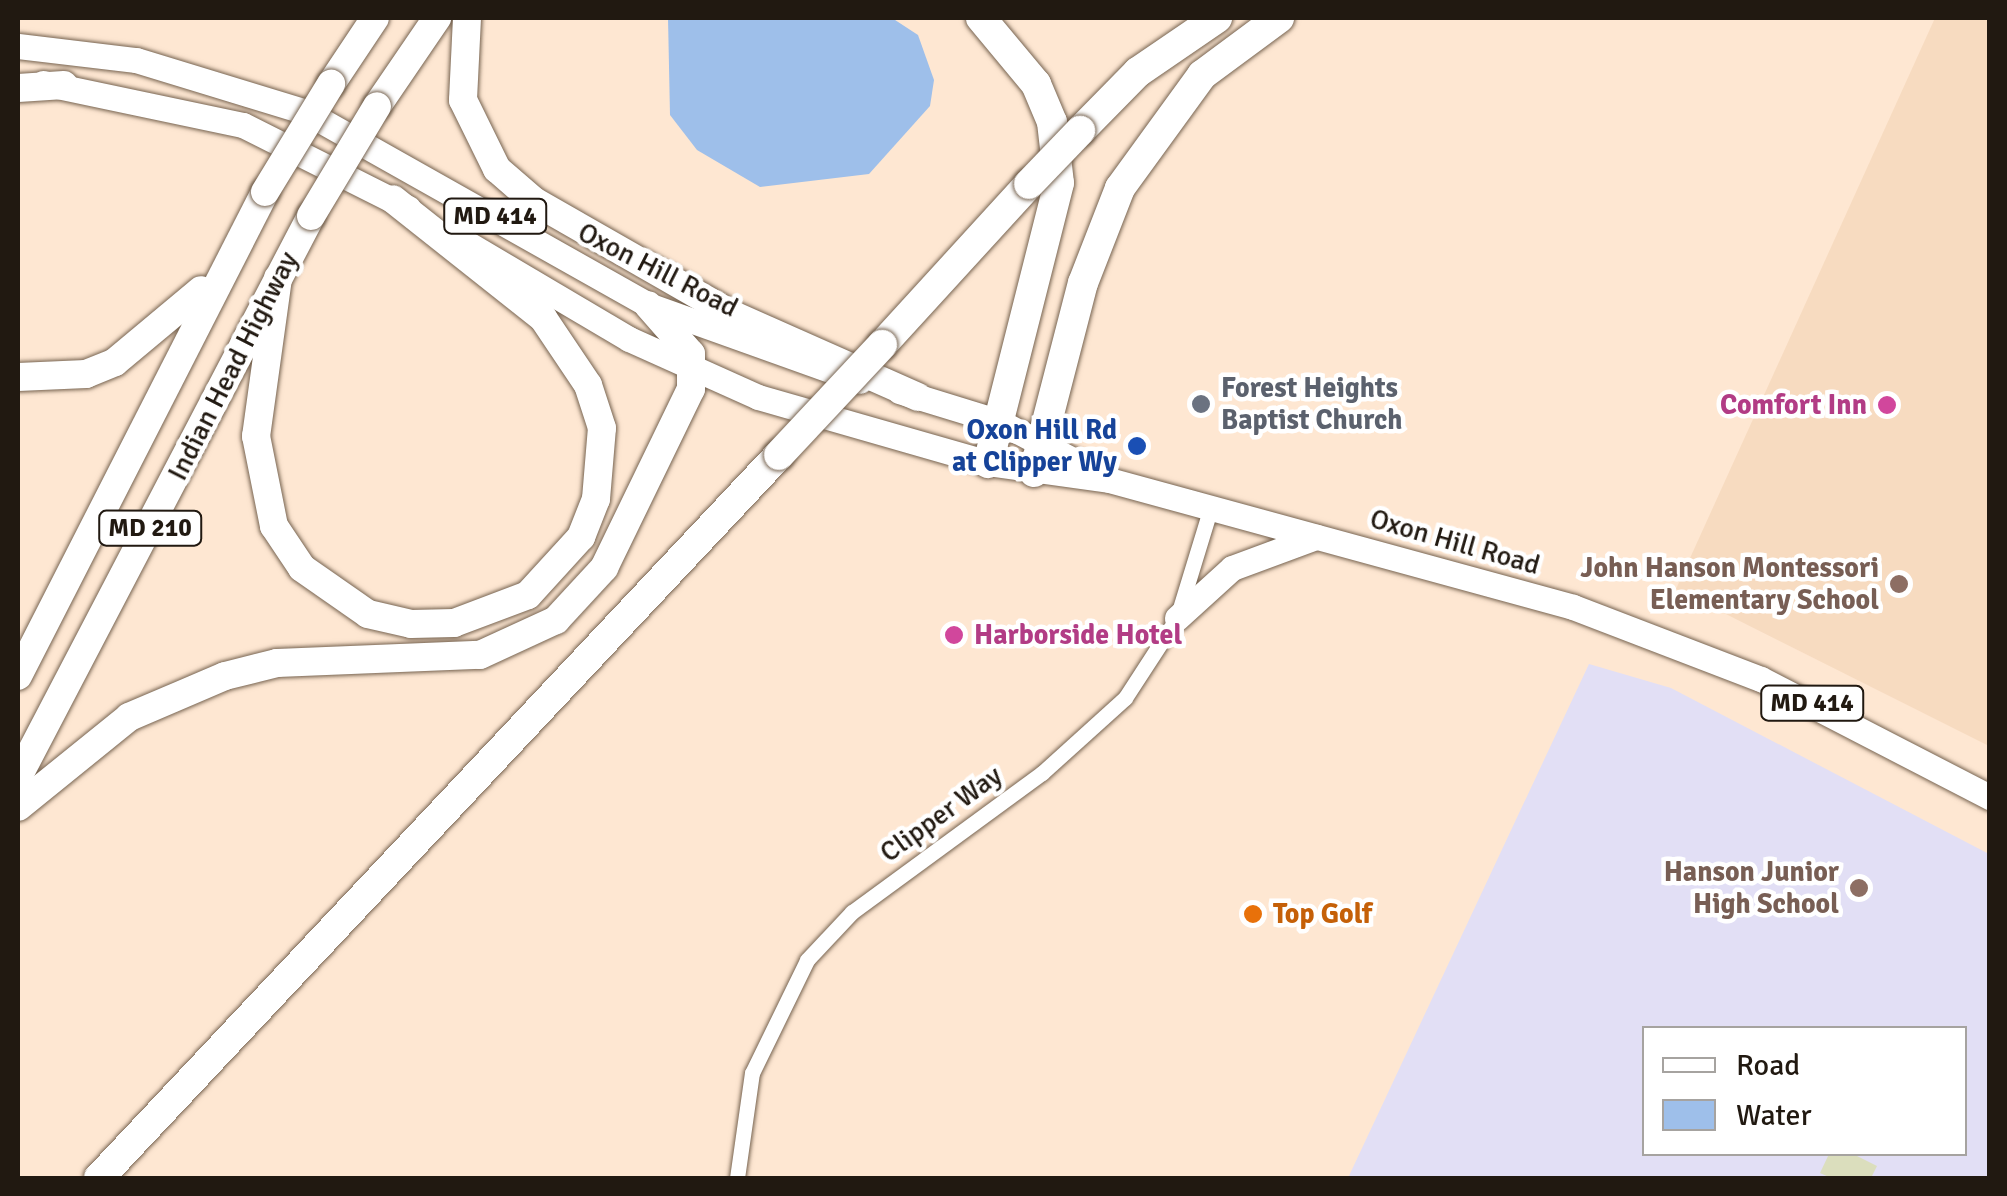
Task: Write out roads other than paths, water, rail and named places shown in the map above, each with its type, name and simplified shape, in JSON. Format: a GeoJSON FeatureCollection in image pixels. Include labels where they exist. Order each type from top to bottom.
{"type":"FeatureCollection","features":[{"type":"Feature","properties":{"kind":"highway","name":"Indian Head Highway"},"geometry":{"type":"LineString","coordinates":[[18,676],[219,270],[375,18]]}},
{"type":"Feature","properties":{"kind":"highway","name":"Indian Head Highway"},"geometry":{"type":"LineString","coordinates":[[18,777],[311,216],[436,18]]}},
{"type":"Feature","properties":{"kind":"highway"},"geometry":{"type":"LineString","coordinates":[[468,18],[463,100],[478,141],[522,190],[733,315],[918,397]]}},
{"type":"Feature","properties":{"kind":"highway"},"geometry":{"type":"LineString","coordinates":[[981,18],[1036,84],[1052,122],[1059,183],[988,463]]}},
{"type":"Feature","properties":{"kind":"highway"},"geometry":{"type":"LineString","coordinates":[[99,1178],[1029,184],[1138,72],[1216,18]]}},
{"type":"Feature","properties":{"kind":"highway"},"geometry":{"type":"LineString","coordinates":[[1034,472],[1089,264],[1141,150],[1202,75],[1279,18]]}},
{"type":"Feature","properties":{"kind":"highway"},"geometry":{"type":"LineString","coordinates":[[18,84],[64,85]]}},
{"type":"Feature","properties":{"kind":"highway"},"geometry":{"type":"LineString","coordinates":[[278,278],[256,436],[274,526],[302,568],[368,614],[411,624],[454,623],[528,595],[581,536],[596,499],[602,428],[588,385],[543,318],[393,199]]}},
{"type":"Feature","properties":{"kind":"highway"},"geometry":{"type":"LineString","coordinates":[[18,376],[86,374],[115,362],[219,270]]}},
{"type":"Feature","properties":{"kind":"highway"},"geometry":{"type":"LineString","coordinates":[[18,807],[129,718],[207,683],[277,663],[480,656],[556,620],[629,526],[694,371],[677,333],[648,304]]}},
{"type":"Feature","properties":{"kind":"main road","name":"Oxon Hill Road"},"geometry":{"type":"LineString","coordinates":[[18,46],[136,60],[306,112],[648,304],[774,356],[1000,422],[1043,440],[1110,480]]}},
{"type":"Feature","properties":{"kind":"main road","name":"Oxon Hill Road"},"geometry":{"type":"LineString","coordinates":[[64,85],[243,125],[393,199],[694,371],[988,463],[1110,480],[1326,536],[1719,660],[1990,797]]}},
{"type":"Feature","properties":{"kind":"main road"},"geometry":{"type":"LineString","coordinates":[[1177,618],[1232,568],[1326,536]]}},
{"type":"Feature","properties":{"kind":"street","name":"Clipper Way"},"geometry":{"type":"LineString","coordinates":[[736,1178],[752,1073],[807,960],[852,912],[1094,728],[1177,618],[1211,507]]}},
{"type":"Feature","properties":{"kind":"water"},"geometry":{"type":"Polygon","coordinates":[[[668,18],[892,18],[918,35],[934,80],[930,106],[869,174],[760,187],[697,150],[670,115],[668,18]]]}},
{"type":"Feature","properties":{"kind":"place","name":"Forest Heights Baptist Church"},"geometry":{"type":"Point","coordinates":[1201,404]}},
{"type":"Feature","properties":{"kind":"place","name":"Comfort Inn"},"geometry":{"type":"Point","coordinates":[1887,405]}},
{"type":"Feature","properties":{"kind":"place","name":"Oxon Hill Rd at Clipper Wy"},"geometry":{"type":"Point","coordinates":[1137,446]}},
{"type":"Feature","properties":{"kind":"place","name":"John Hanson Montessori Elementary School"},"geometry":{"type":"Point","coordinates":[1899,584]}},
{"type":"Feature","properties":{"kind":"place","name":"Harborside Hotel"},"geometry":{"type":"Point","coordinates":[954,635]}},
{"type":"Feature","properties":{"kind":"place","name":"Hanson Junior High School"},"geometry":{"type":"Point","coordinates":[1859,888]}},
{"type":"Feature","properties":{"kind":"place","name":"Top Golf"},"geometry":{"type":"Point","coordinates":[1253,914]}}]}
